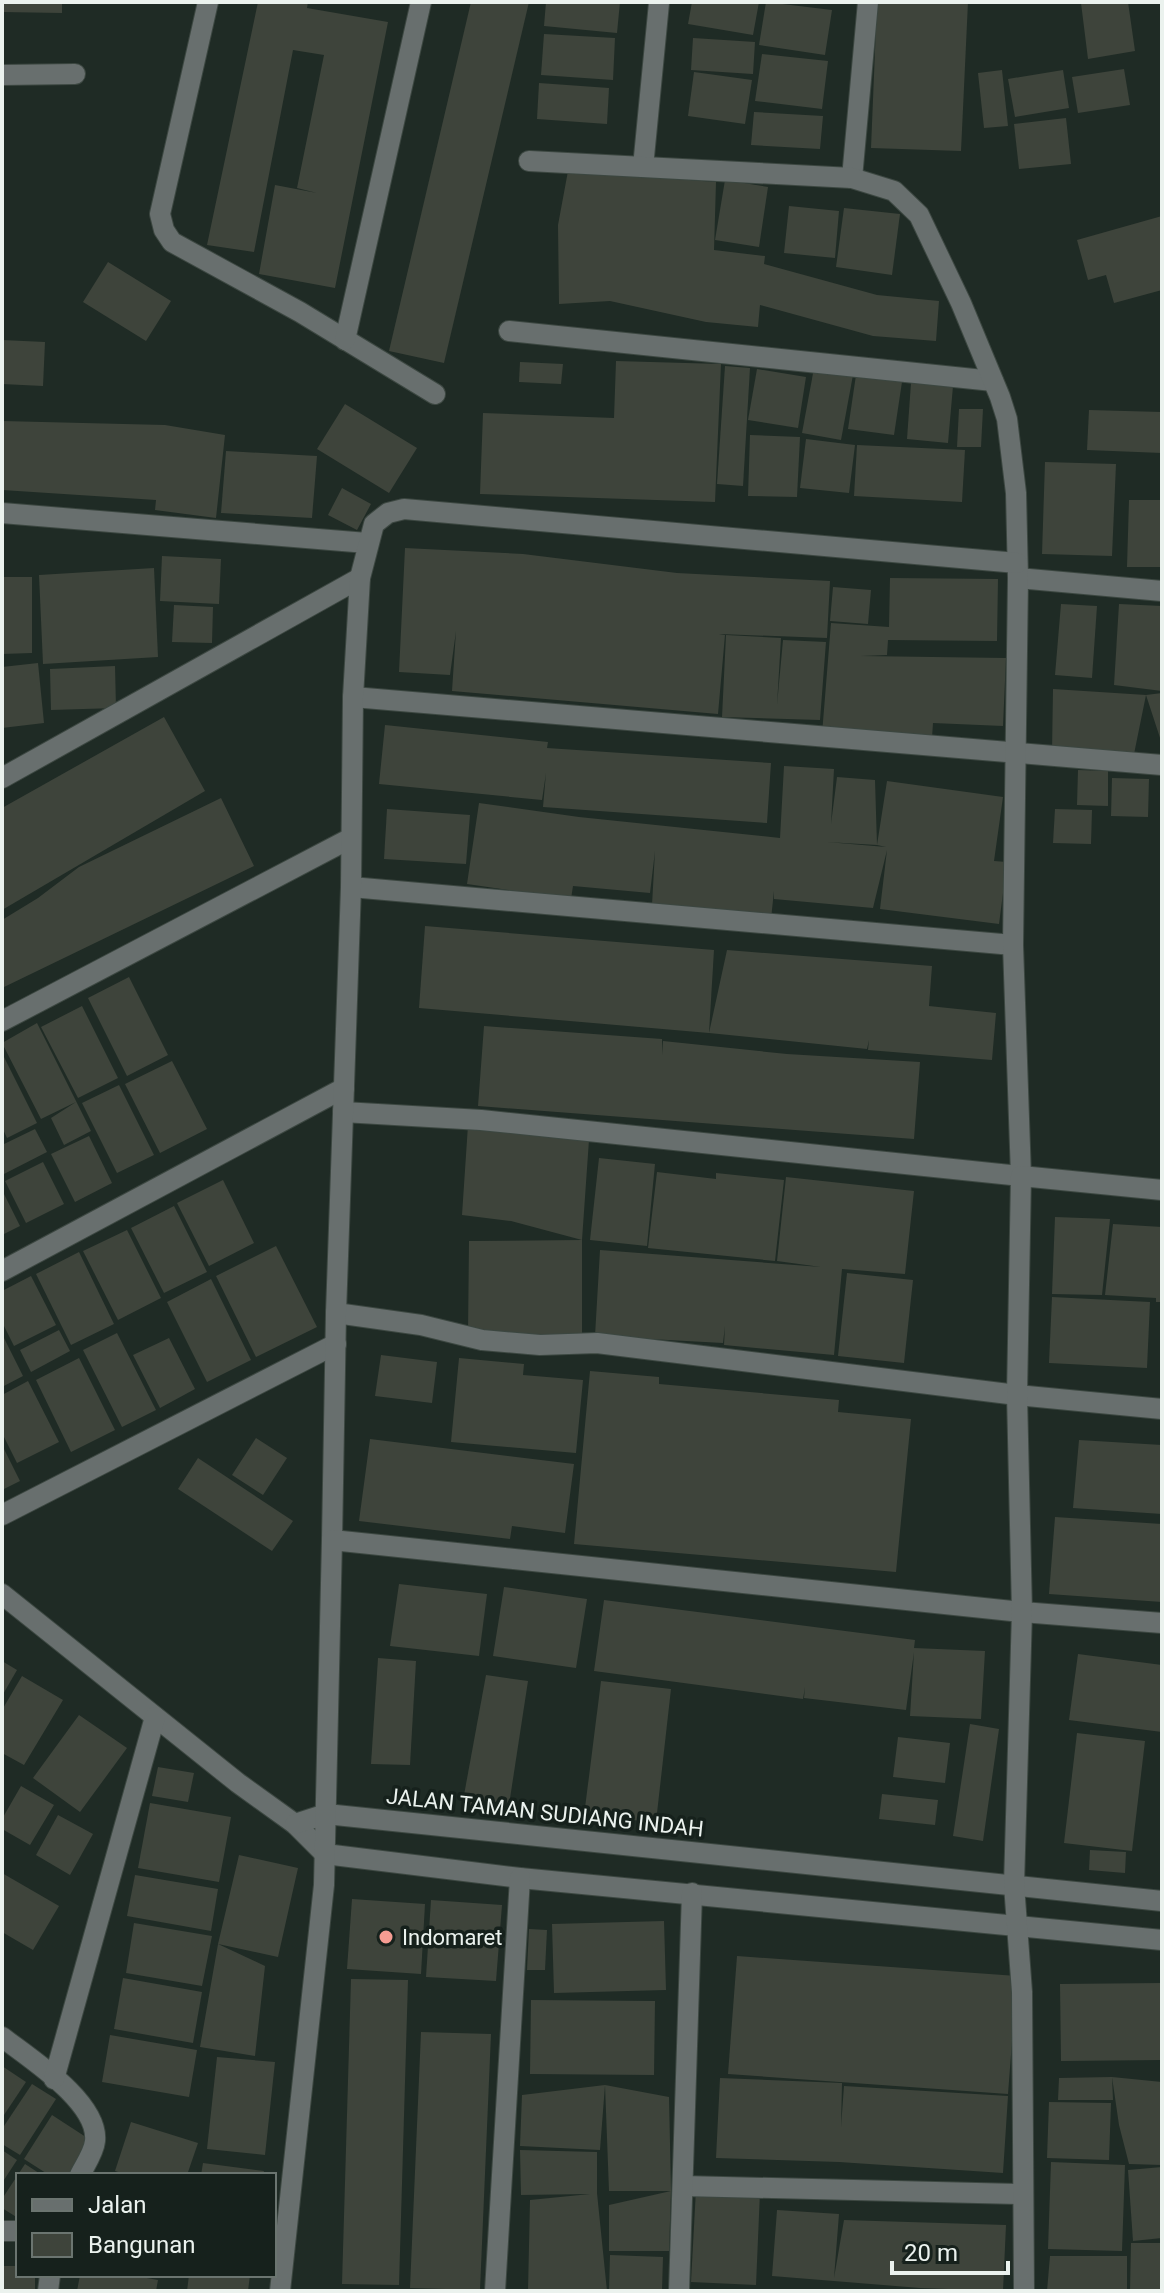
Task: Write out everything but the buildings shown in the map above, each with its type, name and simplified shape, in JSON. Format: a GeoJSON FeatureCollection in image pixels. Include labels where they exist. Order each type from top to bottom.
{"type":"FeatureCollection","features":[{"type":"Feature","properties":{"kind":"street"},"geometry":{"type":"LineString","coordinates":[[208,2],[160,214],[164,230],[172,242],[300,312],[435,394]]}},
{"type":"Feature","properties":{"kind":"street"},"geometry":{"type":"LineString","coordinates":[[345,340],[421,2]]}},
{"type":"Feature","properties":{"kind":"street"},"geometry":{"type":"LineString","coordinates":[[852,178],[868,2]]}},
{"type":"Feature","properties":{"kind":"street"},"geometry":{"type":"LineString","coordinates":[[643,167],[659,3]]}},
{"type":"Feature","properties":{"kind":"street"},"geometry":{"type":"LineString","coordinates":[[2,75],[75,74]]}},
{"type":"Feature","properties":{"kind":"street"},"geometry":{"type":"LineString","coordinates":[[529,161],[852,178],[894,191],[919,215],[961,303],[1007,419],[1016,493],[1018,570],[1013,945],[1021,1176],[1017,1395],[1022,1612],[1014,1885],[1022,1992],[1024,2291]]}},
{"type":"Feature","properties":{"kind":"street"},"geometry":{"type":"LineString","coordinates":[[509,331],[993,381]]}},
{"type":"Feature","properties":{"kind":"street"},"geometry":{"type":"LineString","coordinates":[[280,2291],[324,1885],[336,1313],[351,887],[353,697],[360,578],[374,524],[388,513],[404,509],[1018,570],[1162,591]]}},
{"type":"Feature","properties":{"kind":"street"},"geometry":{"type":"LineString","coordinates":[[2,513],[367,543]]}},
{"type":"Feature","properties":{"kind":"street"},"geometry":{"type":"LineString","coordinates":[[2,778],[360,578]]}},
{"type":"Feature","properties":{"kind":"street"},"geometry":{"type":"LineString","coordinates":[[353,697],[1162,765]]}},
{"type":"Feature","properties":{"kind":"street"},"geometry":{"type":"LineString","coordinates":[[2,1021],[351,838]]}},
{"type":"Feature","properties":{"kind":"street"},"geometry":{"type":"LineString","coordinates":[[351,887],[1013,945]]}},
{"type":"Feature","properties":{"kind":"street"},"geometry":{"type":"LineString","coordinates":[[2,1271],[344,1088]]}},
{"type":"Feature","properties":{"kind":"street"},"geometry":{"type":"LineString","coordinates":[[343,1112],[481,1120],[1162,1190]]}},
{"type":"Feature","properties":{"kind":"street"},"geometry":{"type":"LineString","coordinates":[[336,1313],[429,1326],[482,1340],[540,1345],[597,1343],[1017,1395],[1162,1409]]}},
{"type":"Feature","properties":{"kind":"street"},"geometry":{"type":"LineString","coordinates":[[2,1515],[336,1344]]}},
{"type":"Feature","properties":{"kind":"street"},"geometry":{"type":"LineString","coordinates":[[332,1540],[1022,1612],[1162,1623]]}},
{"type":"Feature","properties":{"kind":"street"},"geometry":{"type":"LineString","coordinates":[[2,1594],[295,1824],[325,1854],[520,1878],[1162,1940]]}},
{"type":"Feature","properties":{"kind":"street"},"geometry":{"type":"LineString","coordinates":[[54,2079],[155,1717]]}},
{"type":"Feature","properties":{"kind":"street","name":"JALAN TAMAN SUDIANG INDAH"},"geometry":{"type":"LineString","coordinates":[[295,1824],[326,1814],[1162,1901]]}},
{"type":"Feature","properties":{"kind":"street"},"geometry":{"type":"LineString","coordinates":[[495,2291],[520,1878]]}},
{"type":"Feature","properties":{"kind":"street"},"geometry":{"type":"LineString","coordinates":[[679,2291],[692,1893]]}},
{"type":"Feature","properties":{"kind":"street"},"geometry":{"type":"LineString","coordinates":[[2,2037],[84,2106],[95,2135],[95,2145],[81,2173]]}},
{"type":"Feature","properties":{"kind":"street"},"geometry":{"type":"LineString","coordinates":[[683,2186],[1023,2194]]}},
{"type":"Feature","properties":{"kind":"place","name":"Indomaret"},"geometry":{"type":"Point","coordinates":[386,1937]}}]}
